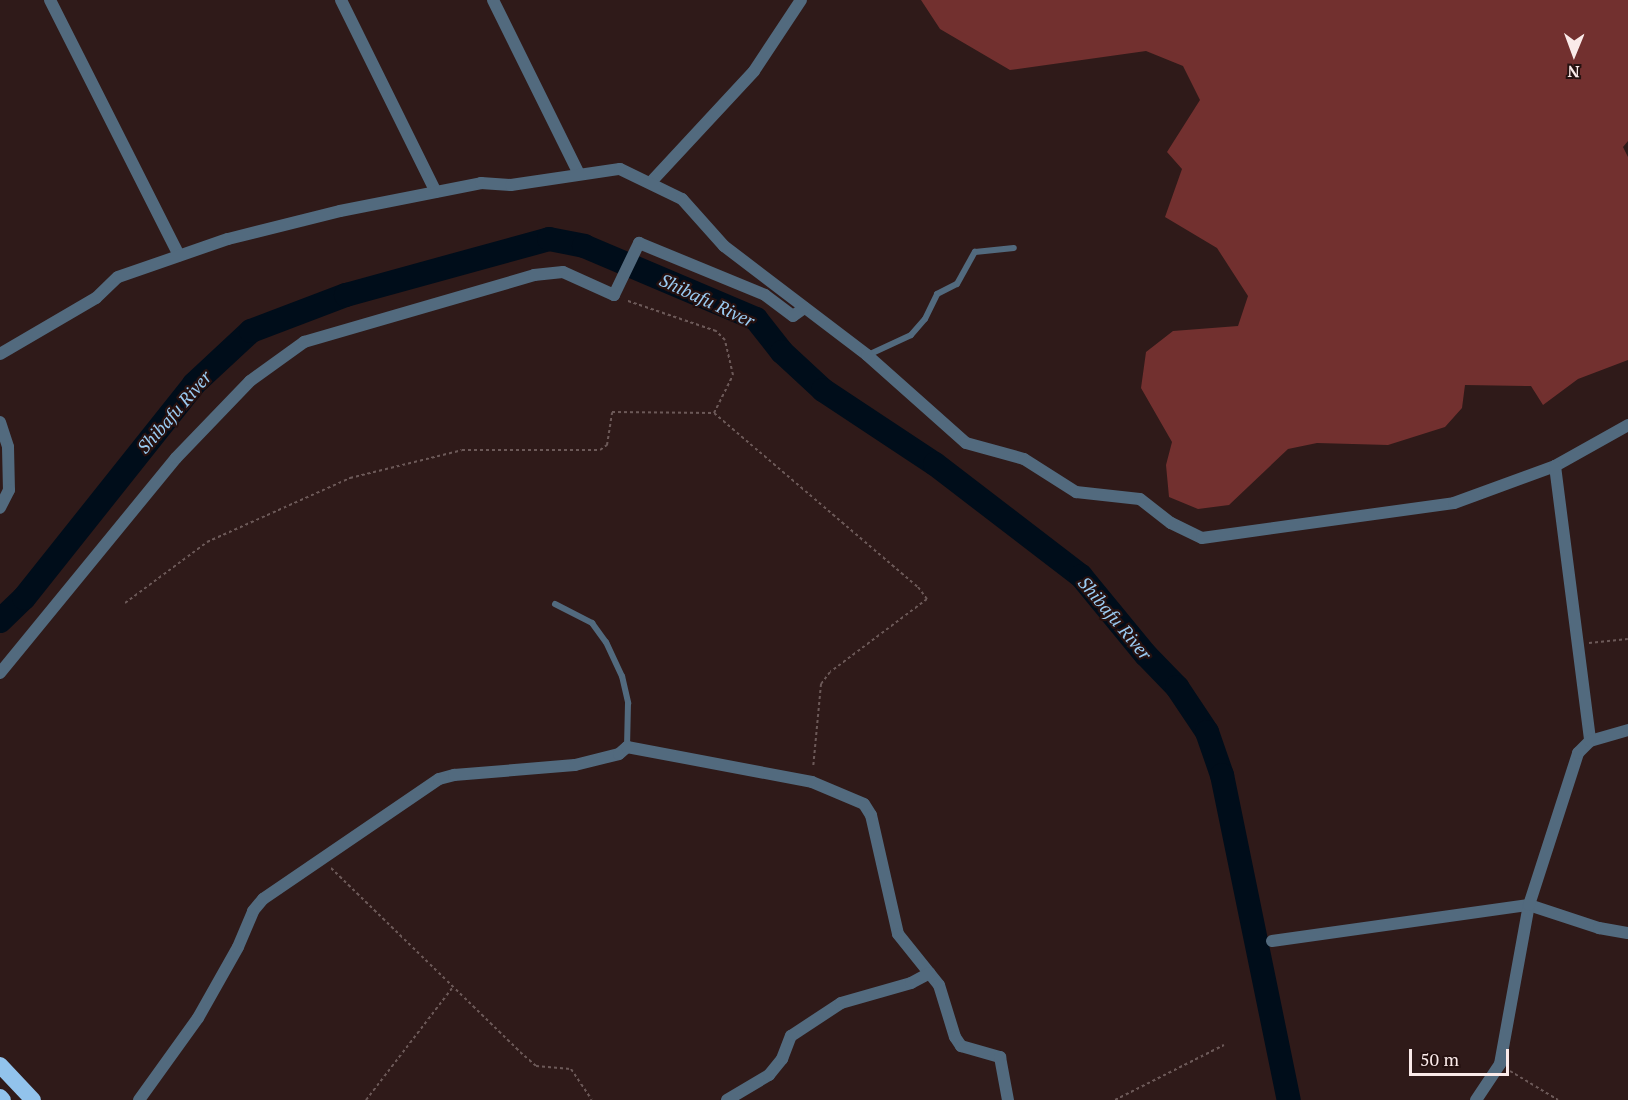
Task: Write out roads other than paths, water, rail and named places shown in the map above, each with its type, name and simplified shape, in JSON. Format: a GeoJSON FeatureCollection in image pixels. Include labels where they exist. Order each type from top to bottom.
{"type":"FeatureCollection","features":[{"type":"Feature","properties":{"kind":"highway"},"geometry":{"type":"LineString","coordinates":[[0,1065],[33,1100]]}},
{"type":"Feature","properties":{"kind":"street"},"geometry":{"type":"LineString","coordinates":[[50,0],[179,255]]}},
{"type":"Feature","properties":{"kind":"street"},"geometry":{"type":"LineString","coordinates":[[341,0],[436,192]]}},
{"type":"Feature","properties":{"kind":"street"},"geometry":{"type":"LineString","coordinates":[[493,0],[579,174]]}},
{"type":"Feature","properties":{"kind":"street"},"geometry":{"type":"LineString","coordinates":[[651,182],[754,71],[801,0]]}},
{"type":"Feature","properties":{"kind":"street"},"geometry":{"type":"LineString","coordinates":[[0,354],[96,298],[118,277],[179,255],[340,211],[481,183],[511,185],[620,169],[651,182],[682,199],[708,232],[867,355],[966,443],[1024,459],[1076,492],[1140,499],[1171,523],[1202,538],[1374,512],[1430,508],[1481,495],[1555,466],[1628,425]]}},
{"type":"Feature","properties":{"kind":"street"},"geometry":{"type":"LineString","coordinates":[[0,674],[176,458],[249,381],[280,356],[304,342],[534,275],[563,272],[616,291],[634,248],[639,243],[765,295],[793,316],[804,308]]}},
{"type":"Feature","properties":{"kind":"street"},"geometry":{"type":"LineString","coordinates":[[0,508],[9,490],[8,447],[1,428]]}},
{"type":"Feature","properties":{"kind":"street"},"geometry":{"type":"LineString","coordinates":[[1555,466],[1590,741]]}},
{"type":"Feature","properties":{"kind":"street"},"geometry":{"type":"LineString","coordinates":[[1476,1100],[1500,1064],[1529,905],[1578,753],[1590,741],[1628,730]]}},
{"type":"Feature","properties":{"kind":"street"},"geometry":{"type":"LineString","coordinates":[[139,1100],[198,1018],[238,947],[253,911],[263,900],[439,779],[454,775],[575,765],[619,754],[627,747],[812,782],[864,804],[871,815],[898,934],[939,985],[955,1037],[961,1046],[1000,1057],[1008,1100]]}},
{"type":"Feature","properties":{"kind":"street"},"geometry":{"type":"LineString","coordinates":[[1272,941],[1529,905],[1599,928],[1628,933]]}},
{"type":"Feature","properties":{"kind":"street"},"geometry":{"type":"LineString","coordinates":[[727,1100],[769,1075],[782,1059],[791,1035],[842,1003],[911,983],[930,973]]}},
{"type":"Feature","properties":{"kind":"lane"},"geometry":{"type":"LineString","coordinates":[[867,355],[911,335],[925,319],[937,294],[957,284],[975,252],[1014,248]]}},
{"type":"Feature","properties":{"kind":"lane"},"geometry":{"type":"LineString","coordinates":[[555,604],[592,623],[606,642],[622,676],[628,703],[627,747]]}},
{"type":"Feature","properties":{"kind":"waterway","name":"Shibafu River"},"geometry":{"type":"LineString","coordinates":[[0,621],[24,598],[194,384],[251,331],[346,295],[549,239],[584,246],[756,319],[782,352],[823,390],[935,464],[1081,576],[1146,655],[1177,687],[1207,732],[1222,775],[1289,1100]]}}]}
